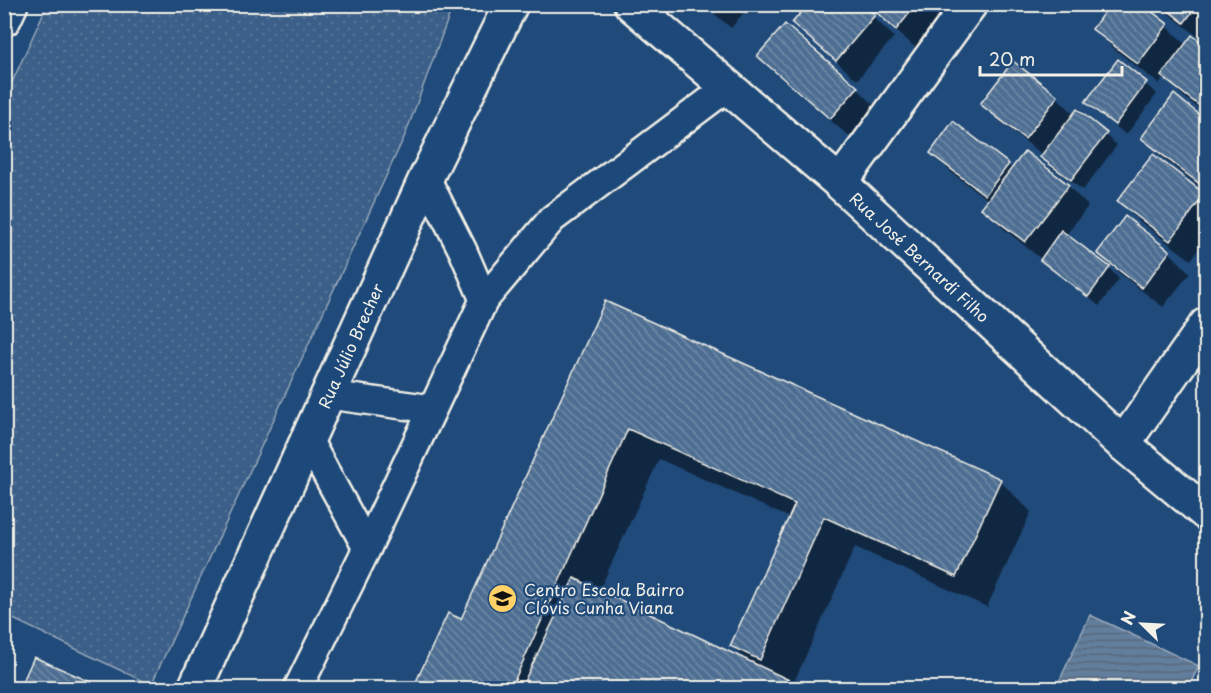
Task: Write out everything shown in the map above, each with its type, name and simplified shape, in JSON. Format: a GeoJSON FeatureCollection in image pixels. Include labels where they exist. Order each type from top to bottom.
{"type":"FeatureCollection","features":[{"type":"Feature","properties":{"kind":"street"},"geometry":{"type":"LineString","coordinates":[[4,19],[11,4]]}},
{"type":"Feature","properties":{"kind":"street","name":"Rua Júlio Brecher"},"geometry":{"type":"LineString","coordinates":[[195,688],[426,178],[511,4]]}},
{"type":"Feature","properties":{"kind":"street","name":"Rua José Bernardi Filho"},"geometry":{"type":"LineString","coordinates":[[631,4],[840,183],[1123,444],[1206,513]]}},
{"type":"Feature","properties":{"kind":"street"},"geometry":{"type":"LineString","coordinates":[[840,183],[970,4]]}},
{"type":"Feature","properties":{"kind":"street"},"geometry":{"type":"LineString","coordinates":[[1123,444],[1206,325]]}},
{"type":"Feature","properties":{"kind":"lane"},"geometry":{"type":"LineString","coordinates":[[298,688],[484,300],[552,219],[728,87]]}},
{"type":"Feature","properties":{"kind":"lane"},"geometry":{"type":"LineString","coordinates":[[426,178],[463,251],[484,300]]}},
{"type":"Feature","properties":{"kind":"lane"},"geometry":{"type":"LineString","coordinates":[[329,395],[432,410]]}},
{"type":"Feature","properties":{"kind":"lane"},"geometry":{"type":"LineString","coordinates":[[308,440],[367,548]]}},
{"type":"Feature","properties":{"kind":"shaded area"},"geometry":{"type":"Polygon","coordinates":[[[47,5],[453,5],[406,133],[151,685],[5,615],[5,98],[47,5]]]}},
{"type":"Feature","properties":{"kind":"shaded area"},"geometry":{"type":"Polygon","coordinates":[[[1090,615],[1199,666],[1188,688],[1056,688],[1090,615]]]}},
{"type":"Feature","properties":{"kind":"building"},"geometry":{"type":"Polygon","coordinates":[[[808,4],[862,4],[875,15],[836,61],[792,23],[808,4]]]}},
{"type":"Feature","properties":{"kind":"building"},"geometry":{"type":"Polygon","coordinates":[[[867,4],[917,4],[896,30],[867,4]]]}},
{"type":"Feature","properties":{"kind":"building"},"geometry":{"type":"Polygon","coordinates":[[[1110,4],[1142,4],[1168,24],[1138,64],[1092,29],[1110,4]]]}},
{"type":"Feature","properties":{"kind":"building"},"geometry":{"type":"Polygon","coordinates":[[[1160,4],[1198,4],[1184,23],[1160,4]]]}},
{"type":"Feature","properties":{"kind":"building"},"geometry":{"type":"Polygon","coordinates":[[[785,24],[858,87],[830,119],[757,56],[785,24]]]}},
{"type":"Feature","properties":{"kind":"building"},"geometry":{"type":"Polygon","coordinates":[[[1192,35],[1206,46],[1206,111],[1161,76],[1192,35]]]}},
{"type":"Feature","properties":{"kind":"building"},"geometry":{"type":"Polygon","coordinates":[[[1118,59],[1147,82],[1115,125],[1085,102],[1118,59]]]}},
{"type":"Feature","properties":{"kind":"building"},"geometry":{"type":"Polygon","coordinates":[[[1013,61],[1058,96],[1025,139],[980,104],[1013,61]]]}},
{"type":"Feature","properties":{"kind":"building"},"geometry":{"type":"Polygon","coordinates":[[[1174,94],[1206,120],[1206,189],[1141,138],[1174,94]]]}},
{"type":"Feature","properties":{"kind":"building"},"geometry":{"type":"Polygon","coordinates":[[[1077,109],[1107,133],[1071,180],[1040,157],[1077,109]]]}},
{"type":"Feature","properties":{"kind":"building"},"geometry":{"type":"Polygon","coordinates":[[[953,121],[1009,164],[985,195],[930,153],[953,121]]]}},
{"type":"Feature","properties":{"kind":"building"},"geometry":{"type":"Polygon","coordinates":[[[1025,151],[1069,185],[1025,242],[981,208],[1025,151]]]}},
{"type":"Feature","properties":{"kind":"building"},"geometry":{"type":"Polygon","coordinates":[[[1153,154],[1205,194],[1170,241],[1117,201],[1153,154]]]}},
{"type":"Feature","properties":{"kind":"building"},"geometry":{"type":"Polygon","coordinates":[[[1125,216],[1170,251],[1142,288],[1097,253],[1125,216]]]}},
{"type":"Feature","properties":{"kind":"building"},"geometry":{"type":"Polygon","coordinates":[[[1061,230],[1110,267],[1088,297],[1040,260],[1061,230]]]}},
{"type":"Feature","properties":{"kind":"building"},"geometry":{"type":"Polygon","coordinates":[[[605,301],[1001,479],[956,577],[824,517],[760,660],[730,646],[795,504],[628,429],[511,688],[413,688],[448,613],[461,619],[605,301]]]}},
{"type":"Feature","properties":{"kind":"building"},"geometry":{"type":"Polygon","coordinates":[[[574,578],[806,688],[521,688],[574,578]]]}},
{"type":"Feature","properties":{"kind":"building"},"geometry":{"type":"Polygon","coordinates":[[[34,657],[102,687],[102,688],[20,688],[34,657]]]}},
{"type":"Feature","properties":{"kind":"place","name":"Centro Escola Bairro Clóvis Cunha Viana"},"geometry":{"type":"Point","coordinates":[503,598]}}]}
